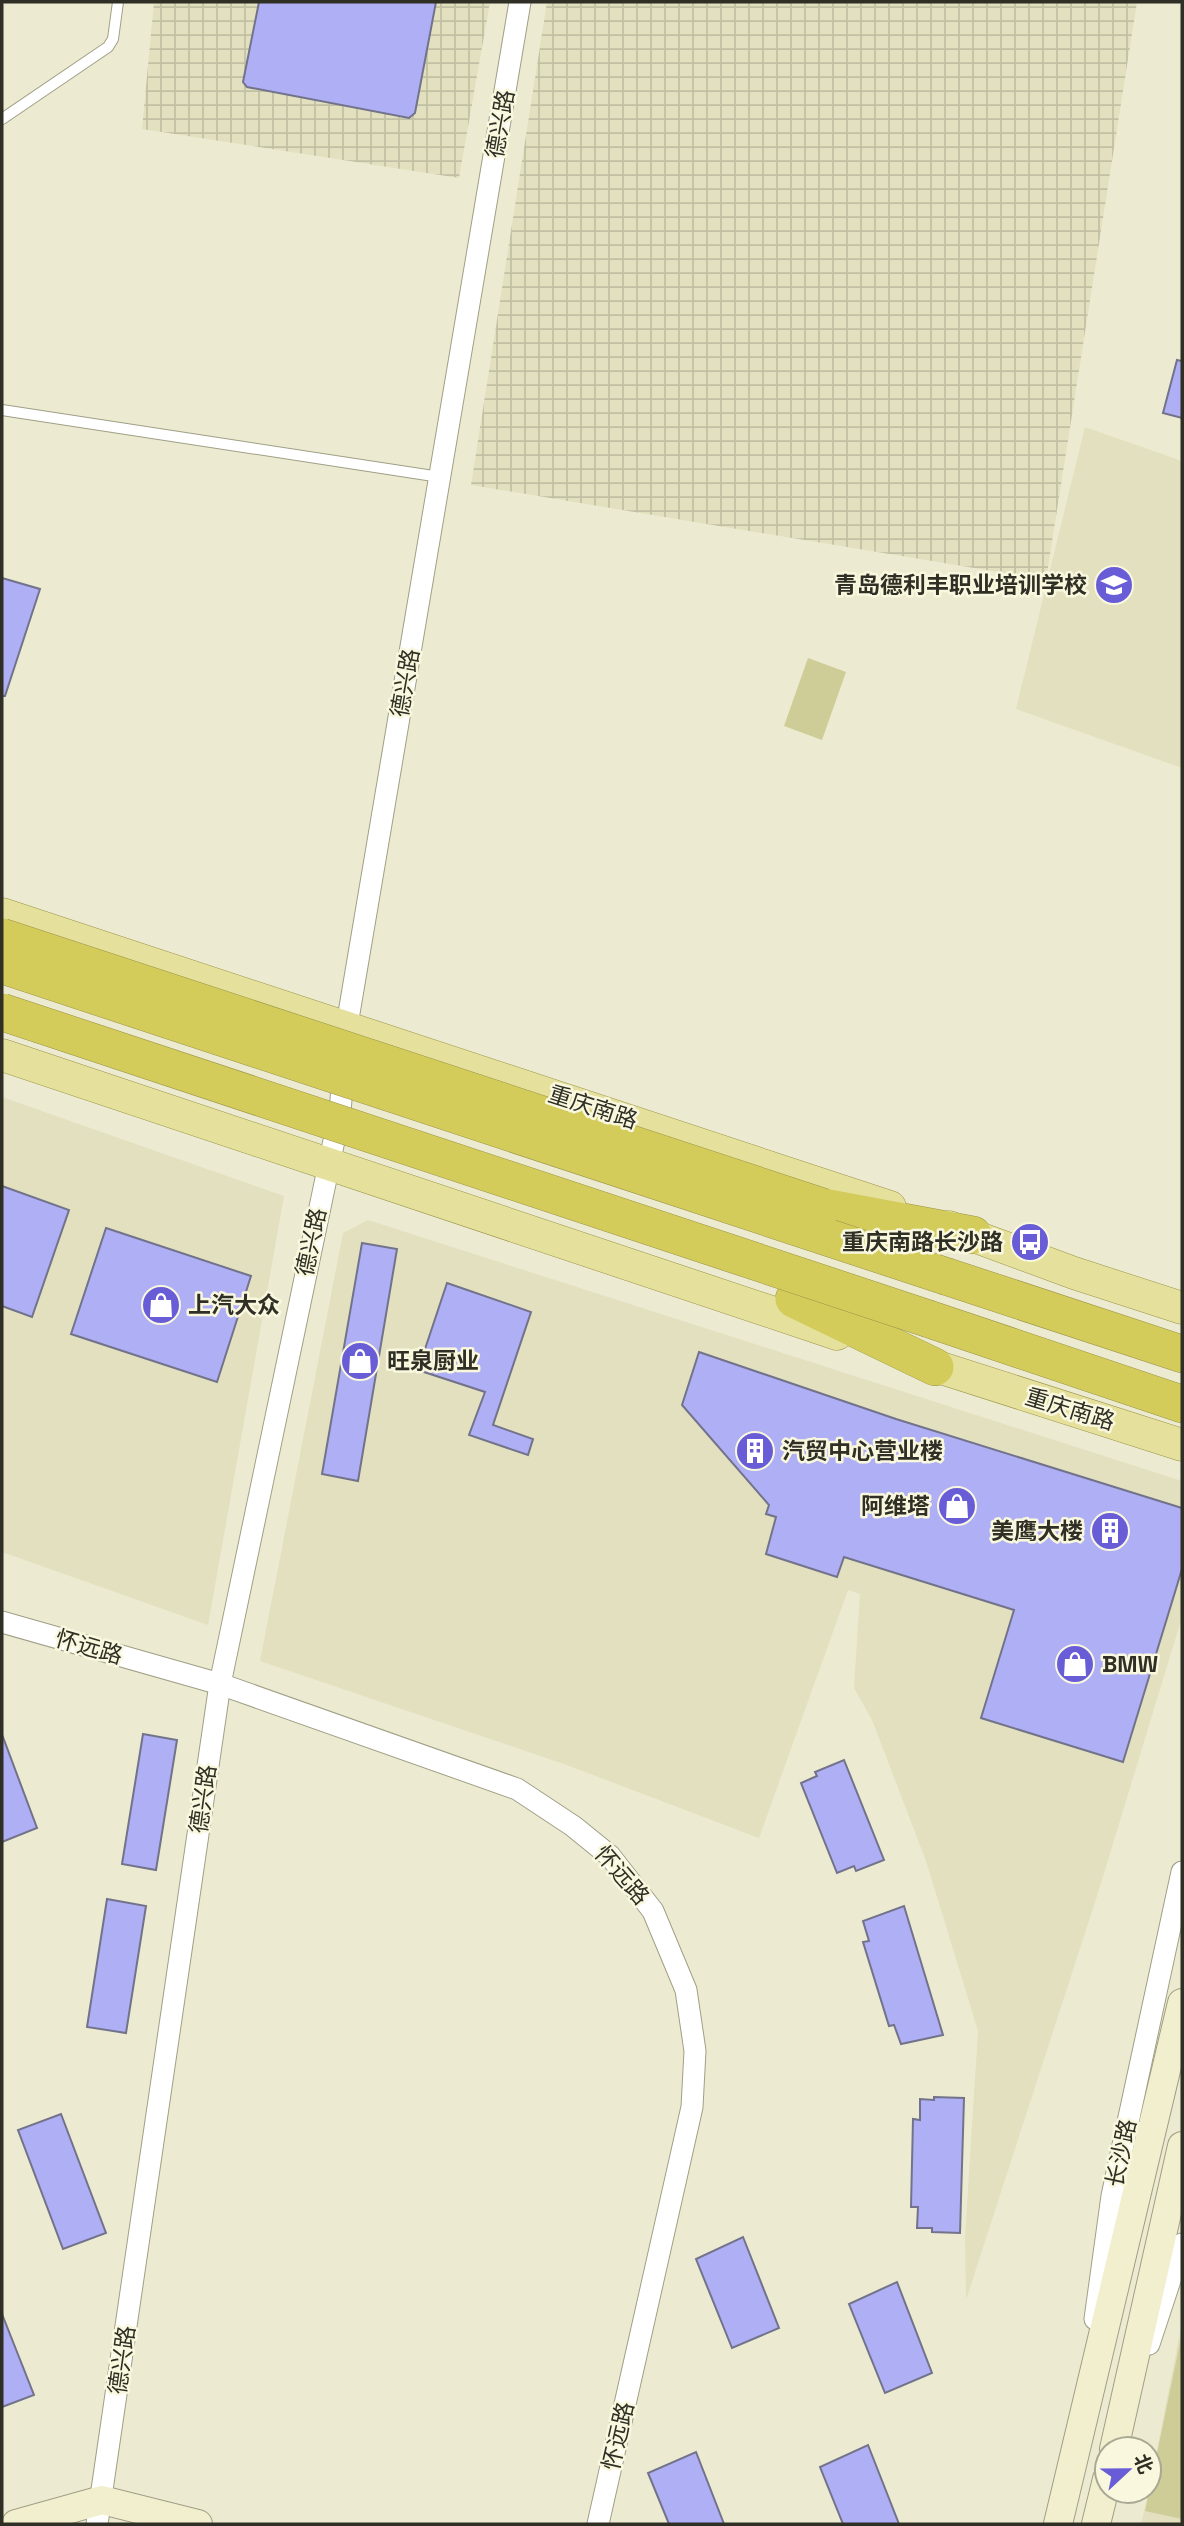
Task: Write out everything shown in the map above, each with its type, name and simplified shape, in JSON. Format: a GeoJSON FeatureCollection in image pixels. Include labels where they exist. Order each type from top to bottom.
{"type":"FeatureCollection","features":[{"type":"Feature","properties":{"kind":"highway"},"geometry":{"type":"LineString","coordinates":[[2,937],[823,1207],[973,1234]]}},
{"type":"Feature","properties":{"kind":"highway"},"geometry":{"type":"LineString","coordinates":[[2,965],[1182,1354]]}},
{"type":"Feature","properties":{"kind":"highway"},"geometry":{"type":"LineString","coordinates":[[2,1012],[1182,1404]]}},
{"type":"Feature","properties":{"kind":"highway"},"geometry":{"type":"LineString","coordinates":[[2,1037],[794,1299],[934,1367]]}},
{"type":"Feature","properties":{"kind":"main road","name":"重庆南路"},"geometry":{"type":"LineString","coordinates":[[2,914],[347,1025],[973,1234],[1074,1273],[1182,1308]]}},
{"type":"Feature","properties":{"kind":"main road","name":"重庆南路"},"geometry":{"type":"LineString","coordinates":[[2,1055],[934,1367],[1182,1445]]}},
{"type":"Feature","properties":{"kind":"main road","name":"长沙路"},"geometry":{"type":"LineString","coordinates":[[1058,2524],[1182,2003]]}},
{"type":"Feature","properties":{"kind":"main road"},"geometry":{"type":"LineString","coordinates":[[1117,2435],[1182,2146]]}},
{"type":"Feature","properties":{"kind":"main road"},"geometry":{"type":"LineString","coordinates":[[1096,2524],[1101,2505]]}},
{"type":"Feature","properties":{"kind":"main road"},"geometry":{"type":"LineString","coordinates":[[16,2524],[100,2512],[198,2524]]}},
{"type":"Feature","properties":{"kind":"street","name":"德兴路"},"geometry":{"type":"LineString","coordinates":[[100,2512],[220,1684],[340,1112],[347,1025],[520,2]]}},
{"type":"Feature","properties":{"kind":"street","name":"怀远路"},"geometry":{"type":"LineString","coordinates":[[2,1622],[220,1684],[517,1789],[573,1826],[610,1856],[653,1911],[686,1990],[695,2051],[692,2107],[598,2524]]}},
{"type":"Feature","properties":{"kind":"street","name":"长沙路"},"geometry":{"type":"LineString","coordinates":[[1080,2437],[1112,2196],[1182,1872]]}},
{"type":"Feature","properties":{"kind":"street"},"geometry":{"type":"LineString","coordinates":[[1119,2435],[1182,2244]]}},
{"type":"Feature","properties":{"kind":"lane"},"geometry":{"type":"LineString","coordinates":[[2,119],[108,47],[113,39],[118,2]]}},
{"type":"Feature","properties":{"kind":"lane"},"geometry":{"type":"LineString","coordinates":[[2,410],[440,477]]}},
{"type":"Feature","properties":{"kind":"shaded area"},"geometry":{"type":"Polygon","coordinates":[[[154,2],[490,2],[459,178],[142,129],[154,2]]]}},
{"type":"Feature","properties":{"kind":"shaded area"},"geometry":{"type":"Polygon","coordinates":[[[547,2],[1137,2],[1046,580],[471,485],[547,2]]]}},
{"type":"Feature","properties":{"kind":"shaded area","name":"青岛德利丰职业培训学校"},"geometry":{"type":"Polygon","coordinates":[[[1085,427],[1182,461],[1182,768],[1016,709],[1085,427]]]}},
{"type":"Feature","properties":{"kind":"shaded area"},"geometry":{"type":"Polygon","coordinates":[[[808,658],[846,672],[822,740],[784,726],[808,658]]]}},
{"type":"Feature","properties":{"kind":"shaded area"},"geometry":{"type":"Polygon","coordinates":[[[2,1097],[284,1196],[208,1625],[2,1552],[2,1097]]]}},
{"type":"Feature","properties":{"kind":"shaded area"},"geometry":{"type":"Polygon","coordinates":[[[368,1220],[1182,1481],[1182,1617],[1098,1893],[966,2300],[965,2236],[978,2031],[926,1861],[872,1720],[854,1688],[860,1594],[848,1590],[759,1838],[564,1764],[260,1661],[343,1233],[368,1220]]]}},
{"type":"Feature","properties":{"kind":"shaded area"},"geometry":{"type":"Polygon","coordinates":[[[1182,2322],[1182,2524],[1141,2524],[1146,2505],[1163,2505],[1163,2435],[1160,2435],[1182,2322]]]}},
{"type":"Feature","properties":{"kind":"shaded area"},"geometry":{"type":"Polygon","coordinates":[[[1182,2333],[1182,2519],[1145,2511],[1146,2505],[1163,2505],[1163,2435],[1161,2435],[1182,2333]]]}},
{"type":"Feature","properties":{"kind":"building"},"geometry":{"type":"Polygon","coordinates":[[[259,2],[436,2],[415,113],[409,118],[247,87],[243,82],[259,2]]]}},
{"type":"Feature","properties":{"kind":"building"},"geometry":{"type":"Polygon","coordinates":[[[1177,360],[1182,361],[1182,418],[1163,413],[1177,360]]]}},
{"type":"Feature","properties":{"kind":"building"},"geometry":{"type":"Polygon","coordinates":[[[2,578],[40,589],[5,696],[2,696],[2,578]]]}},
{"type":"Feature","properties":{"kind":"building"},"geometry":{"type":"Polygon","coordinates":[[[2,1186],[69,1210],[32,1317],[2,1306],[2,1186]]]}},
{"type":"Feature","properties":{"kind":"building","name":"上汽大众"},"geometry":{"type":"Polygon","coordinates":[[[106,1228],[251,1276],[217,1382],[71,1334],[106,1228]]]}},
{"type":"Feature","properties":{"kind":"building","name":"旺泉厨业"},"geometry":{"type":"Polygon","coordinates":[[[362,1243],[397,1249],[358,1481],[322,1474],[362,1243]]]}},
{"type":"Feature","properties":{"kind":"building"},"geometry":{"type":"Polygon","coordinates":[[[447,1283],[531,1312],[493,1425],[533,1439],[528,1455],[469,1435],[485,1392],[418,1370],[447,1283]]]}},
{"type":"Feature","properties":{"kind":"building"},"geometry":{"type":"Polygon","coordinates":[[[699,1352],[896,1419],[1182,1508],[1182,1569],[1123,1762],[981,1718],[1014,1610],[844,1557],[837,1577],[766,1554],[776,1517],[766,1514],[769,1505],[682,1405],[699,1352]]]}},
{"type":"Feature","properties":{"kind":"building"},"geometry":{"type":"Polygon","coordinates":[[[143,1734],[177,1740],[156,1870],[122,1864],[143,1734]]]}},
{"type":"Feature","properties":{"kind":"building"},"geometry":{"type":"Polygon","coordinates":[[[2,1738],[37,1828],[2,1842],[2,1738]]]}},
{"type":"Feature","properties":{"kind":"building"},"geometry":{"type":"Polygon","coordinates":[[[844,1760],[884,1860],[856,1871],[854,1866],[837,1873],[801,1783],[817,1776],[815,1772],[844,1760]]]}},
{"type":"Feature","properties":{"kind":"building"},"geometry":{"type":"Polygon","coordinates":[[[107,1899],[146,1906],[126,2033],[87,2027],[107,1899]]]}},
{"type":"Feature","properties":{"kind":"building"},"geometry":{"type":"Polygon","coordinates":[[[904,1906],[943,2035],[901,2044],[894,2025],[889,2026],[863,1942],[869,1941],[863,1921],[904,1906]]]}},
{"type":"Feature","properties":{"kind":"building"},"geometry":{"type":"Polygon","coordinates":[[[934,2097],[964,2098],[960,2233],[932,2232],[932,2228],[917,2228],[918,2207],[911,2207],[913,2119],[920,2120],[920,2099],[934,2100],[934,2097]]]}},
{"type":"Feature","properties":{"kind":"building"},"geometry":{"type":"Polygon","coordinates":[[[61,2114],[106,2233],[63,2249],[18,2130],[61,2114]]]}},
{"type":"Feature","properties":{"kind":"building"},"geometry":{"type":"Polygon","coordinates":[[[743,2237],[779,2328],[732,2348],[696,2259],[743,2237]]]}},
{"type":"Feature","properties":{"kind":"building"},"geometry":{"type":"Polygon","coordinates":[[[897,2282],[932,2373],[885,2393],[849,2304],[897,2282]]]}},
{"type":"Feature","properties":{"kind":"building"},"geometry":{"type":"Polygon","coordinates":[[[2,2314],[34,2395],[2,2407],[2,2314]]]}},
{"type":"Feature","properties":{"kind":"building"},"geometry":{"type":"Polygon","coordinates":[[[868,2445],[899,2524],[843,2524],[820,2467],[868,2445]]]}},
{"type":"Feature","properties":{"kind":"building"},"geometry":{"type":"Polygon","coordinates":[[[696,2452],[724,2524],[669,2524],[648,2473],[696,2452]]]}},
{"type":"Feature","properties":{"kind":"place","name":"青岛德利丰职业培训学校"},"geometry":{"type":"Point","coordinates":[1114,585]}},
{"type":"Feature","properties":{"kind":"place","name":"重庆南路长沙路"},"geometry":{"type":"Point","coordinates":[1030,1242]}},
{"type":"Feature","properties":{"kind":"place","name":"上汽大众"},"geometry":{"type":"Point","coordinates":[161,1305]}},
{"type":"Feature","properties":{"kind":"place","name":"旺泉厨业"},"geometry":{"type":"Point","coordinates":[360,1361]}},
{"type":"Feature","properties":{"kind":"place","name":"汽贸中心营业楼"},"geometry":{"type":"Point","coordinates":[755,1451]}},
{"type":"Feature","properties":{"kind":"place","name":"阿维塔"},"geometry":{"type":"Point","coordinates":[957,1506]}},
{"type":"Feature","properties":{"kind":"place","name":"美鹰大楼"},"geometry":{"type":"Point","coordinates":[1110,1531]}},
{"type":"Feature","properties":{"kind":"place","name":"BMW"},"geometry":{"type":"Point","coordinates":[1075,1664]}}]}
